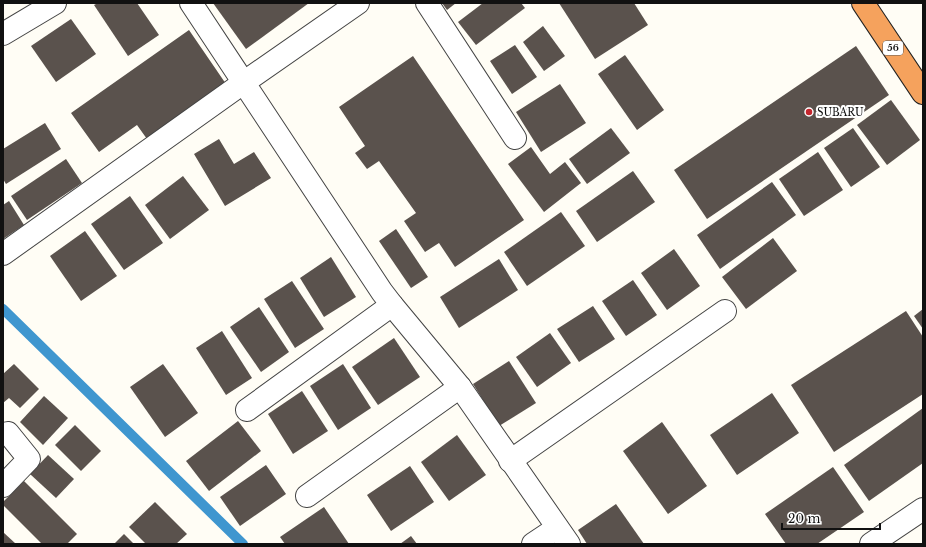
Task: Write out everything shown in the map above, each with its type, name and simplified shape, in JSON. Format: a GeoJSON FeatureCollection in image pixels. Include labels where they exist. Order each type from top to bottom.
{"type":"FeatureCollection","features":[{"type":"Feature","properties":{"kind":"highway","name":"56"},"geometry":{"type":"LineString","coordinates":[[869,5],[923,93]]}},
{"type":"Feature","properties":{"kind":"street"},"geometry":{"type":"LineString","coordinates":[[3,34],[55,3]]}},
{"type":"Feature","properties":{"kind":"street"},"geometry":{"type":"LineString","coordinates":[[190,3],[392,305],[460,387],[563,536],[533,544]]}},
{"type":"Feature","properties":{"kind":"street"},"geometry":{"type":"LineString","coordinates":[[3,254],[358,3]]}},
{"type":"Feature","properties":{"kind":"street"},"geometry":{"type":"LineString","coordinates":[[427,3],[515,138]]}},
{"type":"Feature","properties":{"kind":"street"},"geometry":{"type":"LineString","coordinates":[[247,410],[392,305]]}},
{"type":"Feature","properties":{"kind":"street"},"geometry":{"type":"LineString","coordinates":[[510,461],[725,311]]}},
{"type":"Feature","properties":{"kind":"street"},"geometry":{"type":"LineString","coordinates":[[307,496],[460,387]]}},
{"type":"Feature","properties":{"kind":"street"},"geometry":{"type":"LineString","coordinates":[[3,486],[29,459],[8,433]]}},
{"type":"Feature","properties":{"kind":"street"},"geometry":{"type":"LineString","coordinates":[[871,544],[923,509]]}},
{"type":"Feature","properties":{"kind":"building"},"geometry":{"type":"Polygon","coordinates":[[[98,3],[137,3],[159,35],[128,56],[94,5],[98,3]]]}},
{"type":"Feature","properties":{"kind":"building"},"geometry":{"type":"Polygon","coordinates":[[[213,3],[309,3],[246,49],[213,3]]]}},
{"type":"Feature","properties":{"kind":"building"},"geometry":{"type":"Polygon","coordinates":[[[442,3],[456,3],[447,10],[442,3]]]}},
{"type":"Feature","properties":{"kind":"building"},"geometry":{"type":"Polygon","coordinates":[[[483,3],[521,3],[525,8],[476,45],[458,22],[483,3]]]}},
{"type":"Feature","properties":{"kind":"building"},"geometry":{"type":"Polygon","coordinates":[[[559,3],[634,3],[648,25],[595,59],[559,3]]]}},
{"type":"Feature","properties":{"kind":"building"},"geometry":{"type":"Polygon","coordinates":[[[71,19],[96,54],[56,82],[31,46],[71,19]]]}},
{"type":"Feature","properties":{"kind":"building"},"geometry":{"type":"Polygon","coordinates":[[[543,26],[565,56],[544,71],[523,42],[543,26]]]}},
{"type":"Feature","properties":{"kind":"building"},"geometry":{"type":"Polygon","coordinates":[[[189,30],[226,84],[147,139],[137,125],[99,152],[71,113],[189,30]]]}},
{"type":"Feature","properties":{"kind":"building"},"geometry":{"type":"Polygon","coordinates":[[[515,45],[537,77],[512,94],[490,61],[515,45]]]}},
{"type":"Feature","properties":{"kind":"building"},"geometry":{"type":"Polygon","coordinates":[[[856,46],[889,95],[707,219],[674,170],[856,46]]]}},
{"type":"Feature","properties":{"kind":"building"},"geometry":{"type":"Polygon","coordinates":[[[625,55],[664,110],[637,130],[598,74],[625,55]]]}},
{"type":"Feature","properties":{"kind":"building"},"geometry":{"type":"Polygon","coordinates":[[[413,56],[524,220],[455,267],[439,243],[425,252],[404,221],[416,213],[379,161],[367,169],[355,153],[365,146],[339,107],[413,56]]]}},
{"type":"Feature","properties":{"kind":"building"},"geometry":{"type":"Polygon","coordinates":[[[560,84],[586,123],[541,152],[516,112],[560,84]]]}},
{"type":"Feature","properties":{"kind":"building"},"geometry":{"type":"Polygon","coordinates":[[[891,100],[920,140],[887,165],[857,125],[891,100]]]}},
{"type":"Feature","properties":{"kind":"building"},"geometry":{"type":"Polygon","coordinates":[[[45,123],[61,149],[6,184],[3,179],[3,149],[45,123]]]}},
{"type":"Feature","properties":{"kind":"building"},"geometry":{"type":"Polygon","coordinates":[[[611,128],[630,153],[587,184],[569,159],[611,128]]]}},
{"type":"Feature","properties":{"kind":"building"},"geometry":{"type":"Polygon","coordinates":[[[853,128],[880,167],[851,187],[824,148],[853,128]]]}},
{"type":"Feature","properties":{"kind":"building"},"geometry":{"type":"Polygon","coordinates":[[[219,139],[234,164],[254,152],[271,178],[225,206],[194,154],[219,139]]]}},
{"type":"Feature","properties":{"kind":"building"},"geometry":{"type":"Polygon","coordinates":[[[531,147],[550,174],[565,162],[581,183],[544,212],[508,164],[531,147]]]}},
{"type":"Feature","properties":{"kind":"building"},"geometry":{"type":"Polygon","coordinates":[[[818,152],[843,190],[804,216],[779,179],[818,152]]]}},
{"type":"Feature","properties":{"kind":"building"},"geometry":{"type":"Polygon","coordinates":[[[66,159],[82,183],[27,220],[11,196],[66,159]]]}},
{"type":"Feature","properties":{"kind":"building"},"geometry":{"type":"Polygon","coordinates":[[[633,171],[655,202],[597,242],[576,211],[633,171]]]}},
{"type":"Feature","properties":{"kind":"building"},"geometry":{"type":"Polygon","coordinates":[[[183,176],[209,210],[170,239],[145,205],[183,176]]]}},
{"type":"Feature","properties":{"kind":"building"},"geometry":{"type":"Polygon","coordinates":[[[772,182],[796,215],[720,269],[697,235],[772,182]]]}},
{"type":"Feature","properties":{"kind":"building"},"geometry":{"type":"Polygon","coordinates":[[[130,196],[163,243],[124,270],[91,224],[130,196]]]}},
{"type":"Feature","properties":{"kind":"building"},"geometry":{"type":"Polygon","coordinates":[[[9,201],[24,225],[3,239],[3,205],[9,201]]]}},
{"type":"Feature","properties":{"kind":"building"},"geometry":{"type":"Polygon","coordinates":[[[561,212],[585,246],[527,286],[504,252],[561,212]]]}},
{"type":"Feature","properties":{"kind":"building"},"geometry":{"type":"Polygon","coordinates":[[[396,229],[428,277],[411,288],[379,241],[396,229]]]}},
{"type":"Feature","properties":{"kind":"building"},"geometry":{"type":"Polygon","coordinates":[[[85,231],[117,276],[81,301],[50,256],[85,231]]]}},
{"type":"Feature","properties":{"kind":"building"},"geometry":{"type":"Polygon","coordinates":[[[773,238],[797,271],[746,309],[722,277],[773,238]]]}},
{"type":"Feature","properties":{"kind":"building"},"geometry":{"type":"Polygon","coordinates":[[[674,249],[700,286],[667,310],[641,273],[674,249]]]}},
{"type":"Feature","properties":{"kind":"building"},"geometry":{"type":"Polygon","coordinates":[[[331,257],[356,297],[324,317],[300,278],[331,257]]]}},
{"type":"Feature","properties":{"kind":"building"},"geometry":{"type":"Polygon","coordinates":[[[499,259],[518,290],[459,328],[440,297],[499,259]]]}},
{"type":"Feature","properties":{"kind":"building"},"geometry":{"type":"Polygon","coordinates":[[[633,280],[657,315],[626,336],[602,301],[633,280]]]}},
{"type":"Feature","properties":{"kind":"building"},"geometry":{"type":"Polygon","coordinates":[[[292,281],[324,329],[295,348],[264,299],[292,281]]]}},
{"type":"Feature","properties":{"kind":"building"},"geometry":{"type":"Polygon","coordinates":[[[593,306],[615,339],[579,362],[557,329],[593,306]]]}},
{"type":"Feature","properties":{"kind":"building"},"geometry":{"type":"Polygon","coordinates":[[[259,307],[289,352],[261,372],[230,327],[259,307]]]}},
{"type":"Feature","properties":{"kind":"building"},"geometry":{"type":"Polygon","coordinates":[[[923,309],[923,329],[914,316],[923,309]]]}},
{"type":"Feature","properties":{"kind":"building"},"geometry":{"type":"Polygon","coordinates":[[[906,311],[923,337],[923,394],[834,452],[791,385],[906,311]]]}},
{"type":"Feature","properties":{"kind":"building"},"geometry":{"type":"Polygon","coordinates":[[[222,331],[252,378],[226,395],[196,348],[222,331]]]}},
{"type":"Feature","properties":{"kind":"building"},"geometry":{"type":"Polygon","coordinates":[[[550,333],[571,363],[537,387],[516,357],[550,333]]]}},
{"type":"Feature","properties":{"kind":"building"},"geometry":{"type":"Polygon","coordinates":[[[394,338],[420,377],[378,405],[352,367],[394,338]]]}},
{"type":"Feature","properties":{"kind":"building"},"geometry":{"type":"Polygon","coordinates":[[[509,361],[536,403],[499,426],[473,384],[509,361]]]}},
{"type":"Feature","properties":{"kind":"building"},"geometry":{"type":"Polygon","coordinates":[[[14,364],[39,389],[20,408],[9,398],[3,403],[3,374],[14,364]]]}},
{"type":"Feature","properties":{"kind":"building"},"geometry":{"type":"Polygon","coordinates":[[[163,364],[198,413],[165,437],[130,387],[163,364]]]}},
{"type":"Feature","properties":{"kind":"building"},"geometry":{"type":"Polygon","coordinates":[[[343,364],[371,408],[338,430],[310,386],[343,364]]]}},
{"type":"Feature","properties":{"kind":"building"},"geometry":{"type":"Polygon","coordinates":[[[302,391],[328,431],[293,454],[268,414],[302,391]]]}},
{"type":"Feature","properties":{"kind":"building"},"geometry":{"type":"Polygon","coordinates":[[[772,393],[799,433],[737,475],[710,435],[772,393]]]}},
{"type":"Feature","properties":{"kind":"building"},"geometry":{"type":"Polygon","coordinates":[[[44,396],[68,418],[43,445],[20,422],[44,396]]]}},
{"type":"Feature","properties":{"kind":"building"},"geometry":{"type":"Polygon","coordinates":[[[923,408],[923,463],[869,501],[844,465],[923,408]]]}},
{"type":"Feature","properties":{"kind":"building"},"geometry":{"type":"Polygon","coordinates":[[[238,421],[261,451],[209,491],[186,461],[238,421]]]}},
{"type":"Feature","properties":{"kind":"building"},"geometry":{"type":"Polygon","coordinates":[[[662,422],[707,486],[668,514],[623,451],[662,422]]]}},
{"type":"Feature","properties":{"kind":"building"},"geometry":{"type":"Polygon","coordinates":[[[75,425],[101,451],[81,471],[55,445],[75,425]]]}},
{"type":"Feature","properties":{"kind":"building"},"geometry":{"type":"Polygon","coordinates":[[[457,435],[486,475],[449,501],[421,462],[457,435]]]}},
{"type":"Feature","properties":{"kind":"building"},"geometry":{"type":"Polygon","coordinates":[[[48,455],[74,479],[56,498],[30,474],[48,455]]]}},
{"type":"Feature","properties":{"kind":"building"},"geometry":{"type":"Polygon","coordinates":[[[266,465],[286,494],[240,526],[220,497],[266,465]]]}},
{"type":"Feature","properties":{"kind":"building"},"geometry":{"type":"Polygon","coordinates":[[[410,466],[434,502],[391,531],[367,495],[410,466]]]}},
{"type":"Feature","properties":{"kind":"building"},"geometry":{"type":"Polygon","coordinates":[[[833,467],[864,512],[817,544],[786,544],[765,514],[833,467]]]}},
{"type":"Feature","properties":{"kind":"building"},"geometry":{"type":"Polygon","coordinates":[[[24,481],[77,534],[67,544],[42,544],[3,505],[3,502],[24,481]]]}},
{"type":"Feature","properties":{"kind":"building"},"geometry":{"type":"Polygon","coordinates":[[[155,502],[187,534],[176,544],[146,544],[129,527],[155,502]]]}},
{"type":"Feature","properties":{"kind":"building"},"geometry":{"type":"Polygon","coordinates":[[[616,504],[644,544],[587,544],[578,530],[616,504]]]}},
{"type":"Feature","properties":{"kind":"building"},"geometry":{"type":"Polygon","coordinates":[[[324,507],[349,544],[285,544],[280,537],[324,507]]]}},
{"type":"Feature","properties":{"kind":"building"},"geometry":{"type":"Polygon","coordinates":[[[3,532],[16,544],[3,544],[3,532]]]}},
{"type":"Feature","properties":{"kind":"building"},"geometry":{"type":"Polygon","coordinates":[[[124,534],[134,544],[114,544],[124,534]]]}},
{"type":"Feature","properties":{"kind":"building"},"geometry":{"type":"Polygon","coordinates":[[[411,536],[417,544],[400,544],[411,536]]]}},
{"type":"Feature","properties":{"kind":"waterway"},"geometry":{"type":"LineString","coordinates":[[3,309],[243,544]]}},
{"type":"Feature","properties":{"kind":"place","name":"SUBARU"},"geometry":{"type":"Point","coordinates":[809,112]}}]}
